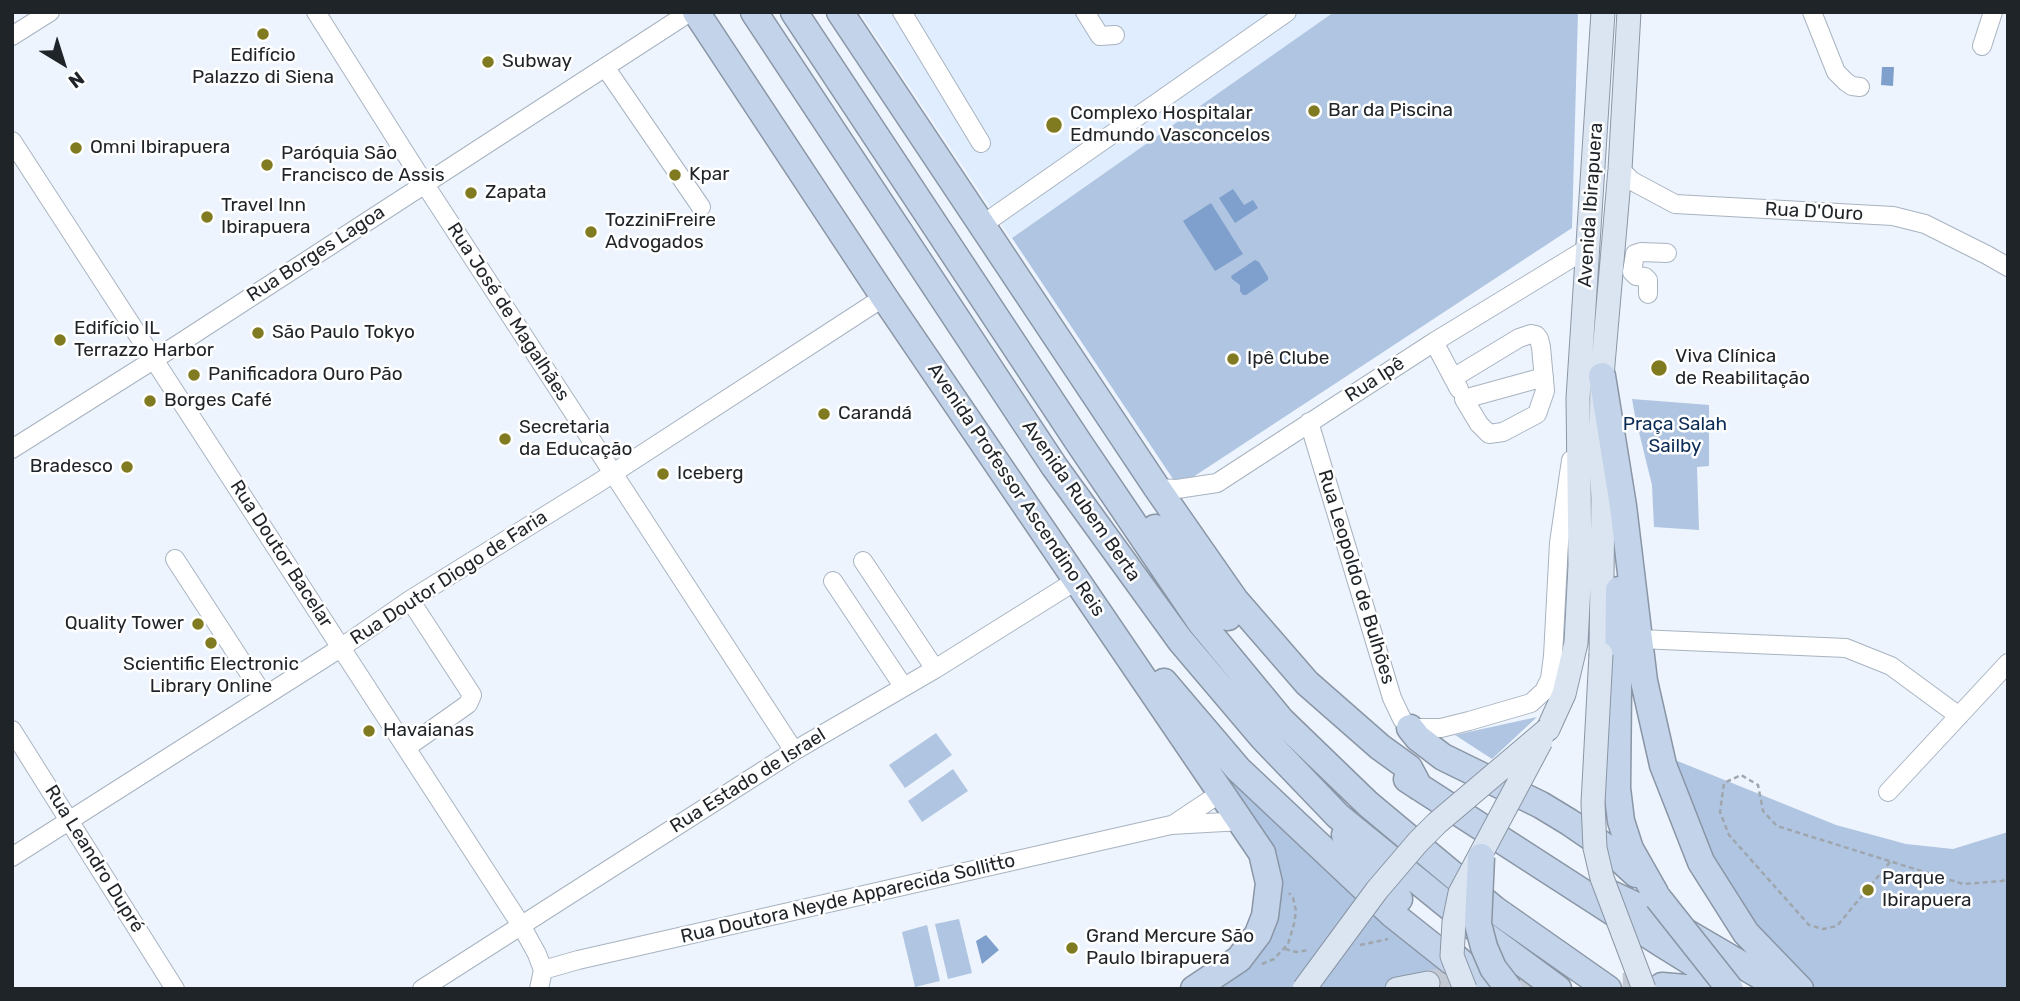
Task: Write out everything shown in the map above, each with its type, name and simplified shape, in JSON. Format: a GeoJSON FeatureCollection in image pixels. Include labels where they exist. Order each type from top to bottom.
{"type":"FeatureCollection","features":[{"type":"Feature","properties":{"kind":"highway","name":"Avenida Professor Ascendino Reis"},"geometry":{"type":"LineString","coordinates":[[696,12],[884,297],[1104,621],[1119,628],[1238,769],[1392,914],[1451,961],[1464,977]]}},
{"type":"Feature","properties":{"kind":"highway","name":"Avenida Rubem Berta"},"geometry":{"type":"LineString","coordinates":[[754,12],[1054,466],[1180,640],[1264,739],[1338,816],[1478,930],[1558,989]]}},
{"type":"Feature","properties":{"kind":"highway","name":"Avenida Rubem Berta"},"geometry":{"type":"LineString","coordinates":[[794,12],[1201,623],[1281,720],[1368,804],[1494,909],[1608,989]]}},
{"type":"Feature","properties":{"kind":"highway"},"geometry":{"type":"LineString","coordinates":[[845,14],[1157,488],[1235,600],[1307,683],[1370,739],[1409,768],[1419,787]]}},
{"type":"Feature","properties":{"kind":"highway"},"geometry":{"type":"LineString","coordinates":[[1602,376],[1623,506],[1644,681],[1663,765],[1701,862],[1746,933],[1800,989]]}},
{"type":"Feature","properties":{"kind":"highway"},"geometry":{"type":"LineString","coordinates":[[1129,516],[1141,517],[1151,524],[1237,628],[1289,683],[1362,748],[1735,989]]}},
{"type":"Feature","properties":{"kind":"highway"},"geometry":{"type":"LineString","coordinates":[[1625,536],[1619,589],[1617,788],[1621,821],[1627,841],[1656,895]]}},
{"type":"Feature","properties":{"kind":"highway"},"geometry":{"type":"LineString","coordinates":[[1104,621],[1242,821],[1266,864],[1269,883],[1265,916],[1258,934],[1239,959],[1194,989]]}},
{"type":"Feature","properties":{"kind":"highway"},"geometry":{"type":"LineString","coordinates":[[1409,729],[1443,757],[1541,805],[1610,850],[1656,895],[1730,989]]}},
{"type":"Feature","properties":{"kind":"highway"},"geometry":{"type":"LineString","coordinates":[[1338,816],[1343,831],[1356,851],[1464,977],[1490,989]]}},
{"type":"Feature","properties":{"kind":"highway"},"geometry":{"type":"LineString","coordinates":[[1521,851],[1660,917],[1783,989]]}},
{"type":"Feature","properties":{"kind":"highway"},"geometry":{"type":"LineString","coordinates":[[1481,857],[1479,924],[1484,947],[1493,968],[1509,989]]}},
{"type":"Feature","properties":{"kind":"highway"},"geometry":{"type":"LineString","coordinates":[[1653,987],[1697,989]]}},
{"type":"Feature","properties":{"kind":"main road","name":"Avenida Ibirapuera"},"geometry":{"type":"LineString","coordinates":[[1464,977],[1452,956],[1454,922],[1460,893],[1548,729],[1564,694],[1576,643],[1580,565],[1578,398],[1603,12]]}},
{"type":"Feature","properties":{"kind":"main road","name":"Avenida Ibirapuera"},"geometry":{"type":"LineString","coordinates":[[1629,12],[1620,169],[1622,260],[1602,376],[1601,654],[1594,778],[1595,848],[1602,878],[1653,987]]}},
{"type":"Feature","properties":{"kind":"main road"},"geometry":{"type":"LineString","coordinates":[[1304,989],[1377,890],[1418,842],[1548,729]]}},
{"type":"Feature","properties":{"kind":"main road"},"geometry":{"type":"LineString","coordinates":[[1396,989],[1428,983]]}},
{"type":"Feature","properties":{"kind":"street"},"geometry":{"type":"LineString","coordinates":[[12,36],[50,12]]}},
{"type":"Feature","properties":{"kind":"street","name":"Rua José de Magalhães"},"geometry":{"type":"LineString","coordinates":[[316,12],[424,183],[794,751]]}},
{"type":"Feature","properties":{"kind":"street","name":"Rua Borges Lagoa"},"geometry":{"type":"LineString","coordinates":[[12,449],[690,12]]}},
{"type":"Feature","properties":{"kind":"street"},"geometry":{"type":"LineString","coordinates":[[902,12],[981,143]]}},
{"type":"Feature","properties":{"kind":"street"},"geometry":{"type":"LineString","coordinates":[[1085,12],[1100,36],[1115,35]]}},
{"type":"Feature","properties":{"kind":"street"},"geometry":{"type":"LineString","coordinates":[[982,225],[1287,12]]}},
{"type":"Feature","properties":{"kind":"street"},"geometry":{"type":"LineString","coordinates":[[1812,12],[1836,72],[1846,82],[1860,87]]}},
{"type":"Feature","properties":{"kind":"street"},"geometry":{"type":"LineString","coordinates":[[1982,46],[1993,12]]}},
{"type":"Feature","properties":{"kind":"street"},"geometry":{"type":"LineString","coordinates":[[605,67],[701,207]]}},
{"type":"Feature","properties":{"kind":"street","name":"Rua Doutor Bacelar"},"geometry":{"type":"LineString","coordinates":[[12,141],[521,925],[537,954],[542,970]]}},
{"type":"Feature","properties":{"kind":"street","name":"Rua D'Ouro"},"geometry":{"type":"LineString","coordinates":[[1620,169],[1632,181],[1675,204],[1893,216],[1925,224],[2008,267]]}},
{"type":"Feature","properties":{"kind":"street","name":"Rua Ipê"},"geometry":{"type":"LineString","coordinates":[[1157,488],[1177,489],[1217,483],[1434,342],[1588,248]]}},
{"type":"Feature","properties":{"kind":"street"},"geometry":{"type":"LineString","coordinates":[[1648,294],[1648,280],[1645,276],[1636,275],[1622,260],[1641,252],[1667,253]]}},
{"type":"Feature","properties":{"kind":"street","name":"Rua Doutor Diogo de Faria"},"geometry":{"type":"LineString","coordinates":[[12,857],[884,297]]}},
{"type":"Feature","properties":{"kind":"street"},"geometry":{"type":"LineString","coordinates":[[1434,342],[1464,399],[1479,424],[1489,434],[1503,432],[1537,414],[1545,391],[1539,339],[1531,334],[1453,378]]}},
{"type":"Feature","properties":{"kind":"street"},"geometry":{"type":"LineString","coordinates":[[1464,399],[1544,377]]}},
{"type":"Feature","properties":{"kind":"street"},"geometry":{"type":"LineString","coordinates":[[1409,729],[1441,728],[1469,722],[1531,703],[1544,691],[1550,679],[1553,656],[1559,543],[1578,398]]}},
{"type":"Feature","properties":{"kind":"street","name":"Rua Leopoldo de Bulhões"},"geometry":{"type":"LineString","coordinates":[[1309,422],[1392,698],[1409,729]]}},
{"type":"Feature","properties":{"kind":"street"},"geometry":{"type":"LineString","coordinates":[[174,559],[264,696]]}},
{"type":"Feature","properties":{"kind":"street"},"geometry":{"type":"LineString","coordinates":[[863,561],[935,669]]}},
{"type":"Feature","properties":{"kind":"street","name":"Rua Estado de Israel"},"geometry":{"type":"LineString","coordinates":[[422,989],[794,751],[935,669],[1077,580]]}},
{"type":"Feature","properties":{"kind":"street"},"geometry":{"type":"LineString","coordinates":[[833,581],[903,686]]}},
{"type":"Feature","properties":{"kind":"street"},"geometry":{"type":"LineString","coordinates":[[406,748],[468,704],[472,695],[410,600]]}},
{"type":"Feature","properties":{"kind":"street"},"geometry":{"type":"LineString","coordinates":[[1639,639],[1846,648],[1891,666],[1959,716]]}},
{"type":"Feature","properties":{"kind":"street"},"geometry":{"type":"LineString","coordinates":[[1888,792],[2008,663]]}},
{"type":"Feature","properties":{"kind":"street","name":"Rua Leandro Dupré"},"geometry":{"type":"LineString","coordinates":[[12,730],[175,989]]}},
{"type":"Feature","properties":{"kind":"street"},"geometry":{"type":"LineString","coordinates":[[1171,825],[1222,792]]}},
{"type":"Feature","properties":{"kind":"street"},"geometry":{"type":"LineString","coordinates":[[1171,825],[1242,821]]}},
{"type":"Feature","properties":{"kind":"street","name":"Rua Doutora Neyde Apparecida Sollitto"},"geometry":{"type":"LineString","coordinates":[[542,970],[1171,825]]}},
{"type":"Feature","properties":{"kind":"street"},"geometry":{"type":"LineString","coordinates":[[539,989],[542,970]]}},
{"type":"Feature","properties":{"kind":"path"},"geometry":{"type":"LineString","coordinates":[[1890,862],[1837,926],[1823,929],[1809,925],[1730,835],[1720,812],[1724,783],[1741,775],[1758,785],[1763,811],[1777,825],[1963,884],[2008,879]]}},
{"type":"Feature","properties":{"kind":"shaded area","name":"Complexo Hospitalar Edmundo Vasconcelos"},"geometry":{"type":"Polygon","coordinates":[[[860,12],[1334,12],[1011,238],[860,12]]]}},
{"type":"Feature","properties":{"kind":"shaded area"},"geometry":{"type":"Polygon","coordinates":[[[1882,67],[1894,67],[1893,86],[1881,85],[1882,67]]]}},
{"type":"Feature","properties":{"kind":"shaded area"},"geometry":{"type":"Polygon","coordinates":[[[1233,189],[1244,205],[1253,200],[1258,208],[1235,223],[1219,198],[1233,189]]]}},
{"type":"Feature","properties":{"kind":"shaded area"},"geometry":{"type":"Polygon","coordinates":[[[1211,203],[1243,254],[1215,271],[1183,221],[1211,203]]]}},
{"type":"Feature","properties":{"kind":"shaded area"},"geometry":{"type":"Polygon","coordinates":[[[1255,260],[1259,262],[1268,280],[1243,295],[1240,285],[1231,276],[1255,260]]]}},
{"type":"Feature","properties":{"kind":"shaded area"},"geometry":{"type":"Polygon","coordinates":[[[986,935],[999,950],[982,964],[976,941],[986,935]]]}},
{"type":"Feature","properties":{"kind":"green space","name":"Ipê Clube"},"geometry":{"type":"Polygon","coordinates":[[[1334,12],[1578,12],[1572,228],[1190,479],[1173,479],[1012,238],[1334,12]]]}},
{"type":"Feature","properties":{"kind":"green space","name":"Praça Salah Sailby"},"geometry":{"type":"Polygon","coordinates":[[[1632,399],[1709,405],[1709,466],[1697,467],[1699,530],[1654,527],[1652,485],[1632,399]]]}},
{"type":"Feature","properties":{"kind":"green space"},"geometry":{"type":"Polygon","coordinates":[[[1537,717],[1492,759],[1455,735],[1537,717]]]}},
{"type":"Feature","properties":{"kind":"green space"},"geometry":{"type":"Polygon","coordinates":[[[936,733],[952,755],[905,788],[889,765],[936,733]]]}},
{"type":"Feature","properties":{"kind":"green space"},"geometry":{"type":"Polygon","coordinates":[[[1200,740],[1235,782],[1318,863],[1465,989],[1209,989],[1275,915],[1200,740]]]}},
{"type":"Feature","properties":{"kind":"green space","name":"Parque Ibirapuera"},"geometry":{"type":"Polygon","coordinates":[[[1670,758],[1836,825],[1906,844],[1953,849],[2008,832],[2008,989],[1811,989],[1751,927],[1704,854],[1670,758]]]}},
{"type":"Feature","properties":{"kind":"green space"},"geometry":{"type":"Polygon","coordinates":[[[953,769],[968,791],[922,822],[908,801],[953,769]]]}},
{"type":"Feature","properties":{"kind":"green space"},"geometry":{"type":"Polygon","coordinates":[[[959,919],[972,973],[948,979],[935,924],[959,919]]]}},
{"type":"Feature","properties":{"kind":"green space"},"geometry":{"type":"Polygon","coordinates":[[[927,925],[940,981],[915,987],[902,932],[927,925]]]}},
{"type":"Feature","properties":{"kind":"tunnel"},"geometry":{"type":"LineString","coordinates":[[1428,983],[1481,980],[1551,986],[1662,986]]}},
{"type":"Feature","properties":{"kind":"place","name":"Edifício Palazzo di Siena"},"geometry":{"type":"Point","coordinates":[263,34]}},
{"type":"Feature","properties":{"kind":"place","name":"Subway"},"geometry":{"type":"Point","coordinates":[488,62]}},
{"type":"Feature","properties":{"kind":"place","name":"Bar da Piscina"},"geometry":{"type":"Point","coordinates":[1314,111]}},
{"type":"Feature","properties":{"kind":"place","name":"Complexo Hospitalar Edmundo Vasconcelos"},"geometry":{"type":"Point","coordinates":[1054,125]}},
{"type":"Feature","properties":{"kind":"place","name":"Omni Ibirapuera"},"geometry":{"type":"Point","coordinates":[76,148]}},
{"type":"Feature","properties":{"kind":"place","name":"Paróquia São Francisco de Assis"},"geometry":{"type":"Point","coordinates":[267,165]}},
{"type":"Feature","properties":{"kind":"place","name":"Kpar"},"geometry":{"type":"Point","coordinates":[675,175]}},
{"type":"Feature","properties":{"kind":"place","name":"Zapata"},"geometry":{"type":"Point","coordinates":[471,193]}},
{"type":"Feature","properties":{"kind":"place","name":"Travel Inn Ibirapuera"},"geometry":{"type":"Point","coordinates":[207,217]}},
{"type":"Feature","properties":{"kind":"place","name":"TozziniFreire Advogados"},"geometry":{"type":"Point","coordinates":[591,232]}},
{"type":"Feature","properties":{"kind":"place","name":"São Paulo Tokyo"},"geometry":{"type":"Point","coordinates":[258,333]}},
{"type":"Feature","properties":{"kind":"place","name":"Edifício IL Terrazzo Harbor"},"geometry":{"type":"Point","coordinates":[60,340]}},
{"type":"Feature","properties":{"kind":"place","name":"Ipê Clube"},"geometry":{"type":"Point","coordinates":[1233,359]}},
{"type":"Feature","properties":{"kind":"place","name":"Viva Clínica de Reabilitação"},"geometry":{"type":"Point","coordinates":[1659,368]}},
{"type":"Feature","properties":{"kind":"place","name":"Panificadora Ouro Pão"},"geometry":{"type":"Point","coordinates":[194,375]}},
{"type":"Feature","properties":{"kind":"place","name":"Borges Café"},"geometry":{"type":"Point","coordinates":[150,401]}},
{"type":"Feature","properties":{"kind":"place","name":"Carandá"},"geometry":{"type":"Point","coordinates":[824,414]}},
{"type":"Feature","properties":{"kind":"place","name":"Secretaria da Educação"},"geometry":{"type":"Point","coordinates":[505,439]}},
{"type":"Feature","properties":{"kind":"place","name":"Bradesco"},"geometry":{"type":"Point","coordinates":[127,467]}},
{"type":"Feature","properties":{"kind":"place","name":"Iceberg"},"geometry":{"type":"Point","coordinates":[663,474]}},
{"type":"Feature","properties":{"kind":"place","name":"Quality Tower"},"geometry":{"type":"Point","coordinates":[198,624]}},
{"type":"Feature","properties":{"kind":"place","name":"Scientific Electronic Library Online"},"geometry":{"type":"Point","coordinates":[211,643]}},
{"type":"Feature","properties":{"kind":"place","name":"Havaianas"},"geometry":{"type":"Point","coordinates":[369,731]}},
{"type":"Feature","properties":{"kind":"place","name":"Parque Ibirapuera"},"geometry":{"type":"Point","coordinates":[1868,890]}},
{"type":"Feature","properties":{"kind":"place","name":"Grand Mercure São Paulo Ibirapuera"},"geometry":{"type":"Point","coordinates":[1072,948]}}]}
